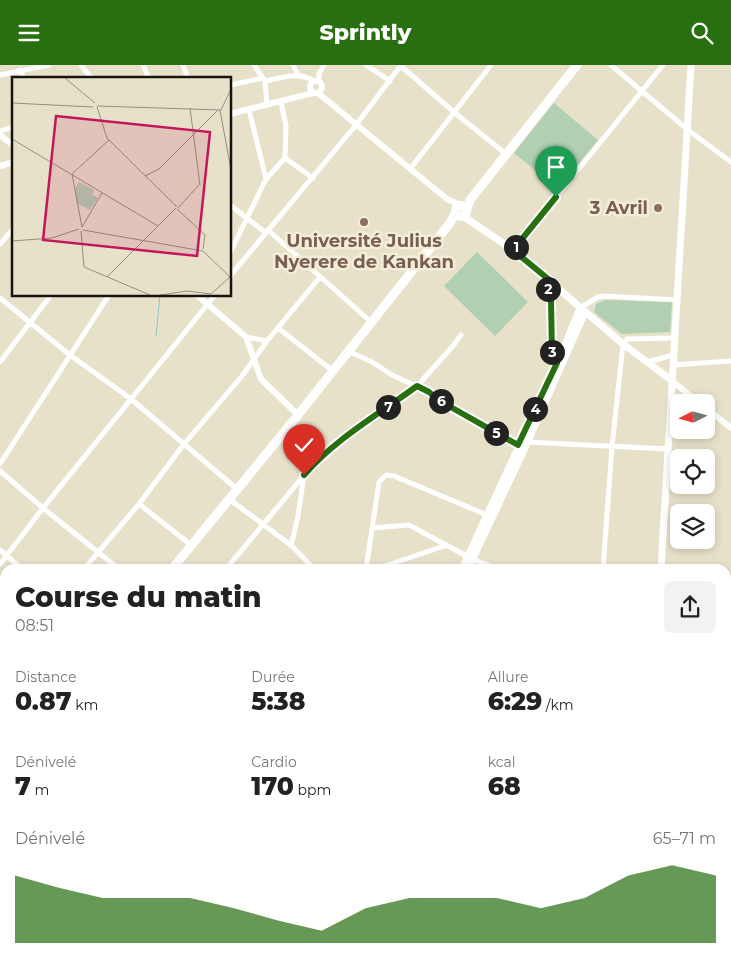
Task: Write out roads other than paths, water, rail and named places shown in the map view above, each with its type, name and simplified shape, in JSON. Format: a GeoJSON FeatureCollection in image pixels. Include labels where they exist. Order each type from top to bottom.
{"type":"FeatureCollection","features":[{"type":"Feature","properties":{"kind":"highway"},"geometry":{"type":"LineString","coordinates":[[176,564],[372,323],[577,65]]}},
{"type":"Feature","properties":{"kind":"main road"},"geometry":{"type":"LineString","coordinates":[[661,564],[671,380],[678,300],[692,65]]}},
{"type":"Feature","properties":{"kind":"main road"},"geometry":{"type":"LineString","coordinates":[[461,211],[475,224],[513,250],[623,344],[671,380]]}},
{"type":"Feature","properties":{"kind":"main road"},"geometry":{"type":"LineString","coordinates":[[466,564],[523,444],[582,310]]}},
{"type":"Feature","properties":{"kind":"main road"},"geometry":{"type":"LineString","coordinates":[[469,564],[487,515],[523,444]]}},
{"type":"Feature","properties":{"kind":"street"},"geometry":{"type":"LineString","coordinates":[[0,75],[48,65]]}},
{"type":"Feature","properties":{"kind":"street"},"geometry":{"type":"LineString","coordinates":[[81,65],[90,77]]}},
{"type":"Feature","properties":{"kind":"street"},"geometry":{"type":"LineString","coordinates":[[143,65],[148,77]]}},
{"type":"Feature","properties":{"kind":"street"},"geometry":{"type":"LineString","coordinates":[[183,65],[187,77]]}},
{"type":"Feature","properties":{"kind":"street"},"geometry":{"type":"LineString","coordinates":[[254,65],[264,80],[267,105]]}},
{"type":"Feature","properties":{"kind":"street"},"geometry":{"type":"LineString","coordinates":[[293,65],[298,75]]}},
{"type":"Feature","properties":{"kind":"street"},"geometry":{"type":"LineString","coordinates":[[324,65],[316,81],[310,86],[316,93],[461,211]]}},
{"type":"Feature","properties":{"kind":"street"},"geometry":{"type":"LineString","coordinates":[[366,65],[390,81]]}},
{"type":"Feature","properties":{"kind":"street"},"geometry":{"type":"LineString","coordinates":[[231,275],[356,125],[401,65],[455,113],[506,154]]}},
{"type":"Feature","properties":{"kind":"street"},"geometry":{"type":"LineString","coordinates":[[410,169],[491,65]]}},
{"type":"Feature","properties":{"kind":"street"},"geometry":{"type":"LineString","coordinates":[[610,65],[731,163]]}},
{"type":"Feature","properties":{"kind":"street"},"geometry":{"type":"LineString","coordinates":[[513,250],[663,65]]}},
{"type":"Feature","properties":{"kind":"street"},"geometry":{"type":"LineString","coordinates":[[20,70],[23,77]]}},
{"type":"Feature","properties":{"kind":"street"},"geometry":{"type":"LineString","coordinates":[[231,85],[298,75],[308,76],[323,87],[316,93],[231,114]]}},
{"type":"Feature","properties":{"kind":"street"},"geometry":{"type":"LineString","coordinates":[[231,251],[266,179],[285,158],[286,126],[281,102]]}},
{"type":"Feature","properties":{"kind":"street"},"geometry":{"type":"LineString","coordinates":[[249,110],[266,179]]}},
{"type":"Feature","properties":{"kind":"street"},"geometry":{"type":"LineString","coordinates":[[12,128],[0,133],[12,144]]}},
{"type":"Feature","properties":{"kind":"street"},"geometry":{"type":"LineString","coordinates":[[285,158],[313,178]]}},
{"type":"Feature","properties":{"kind":"street"},"geometry":{"type":"LineString","coordinates":[[231,206],[267,232],[372,323]]}},
{"type":"Feature","properties":{"kind":"street"},"geometry":{"type":"LineString","coordinates":[[0,244],[12,230]]}},
{"type":"Feature","properties":{"kind":"street"},"geometry":{"type":"LineString","coordinates":[[88,564],[139,504],[184,444],[242,376],[267,341],[320,277]]}},
{"type":"Feature","properties":{"kind":"street"},"geometry":{"type":"LineString","coordinates":[[553,283],[548,289],[551,298],[552,356],[559,365]]}},
{"type":"Feature","properties":{"kind":"street"},"geometry":{"type":"LineString","coordinates":[[0,363],[50,296]]}},
{"type":"Feature","properties":{"kind":"street"},"geometry":{"type":"LineString","coordinates":[[0,464],[108,296]]}},
{"type":"Feature","properties":{"kind":"street"},"geometry":{"type":"LineString","coordinates":[[198,296],[246,337],[261,379],[298,415]]}},
{"type":"Feature","properties":{"kind":"street"},"geometry":{"type":"LineString","coordinates":[[0,564],[213,296]]}},
{"type":"Feature","properties":{"kind":"street"},"geometry":{"type":"LineString","coordinates":[[582,310],[586,303],[604,296],[678,300]]}},
{"type":"Feature","properties":{"kind":"street"},"geometry":{"type":"LineString","coordinates":[[0,298],[70,355],[131,399],[237,489]]}},
{"type":"Feature","properties":{"kind":"street"},"geometry":{"type":"LineString","coordinates":[[278,328],[333,371]]}},
{"type":"Feature","properties":{"kind":"street"},"geometry":{"type":"LineString","coordinates":[[230,564],[262,523],[316,461],[417,386],[461,335]]}},
{"type":"Feature","properties":{"kind":"street"},"geometry":{"type":"LineString","coordinates":[[246,337],[267,341]]}},
{"type":"Feature","properties":{"kind":"street"},"geometry":{"type":"LineString","coordinates":[[603,564],[612,447],[623,344],[628,339],[674,338]]}},
{"type":"Feature","properties":{"kind":"street"},"geometry":{"type":"LineString","coordinates":[[348,351],[372,362],[392,375],[429,392],[440,401],[523,444],[668,449]]}},
{"type":"Feature","properties":{"kind":"street"},"geometry":{"type":"LineString","coordinates":[[648,361],[673,355]]}},
{"type":"Feature","properties":{"kind":"street"},"geometry":{"type":"LineString","coordinates":[[672,365],[731,361]]}},
{"type":"Feature","properties":{"kind":"street"},"geometry":{"type":"LineString","coordinates":[[671,380],[688,394]]}},
{"type":"Feature","properties":{"kind":"street"},"geometry":{"type":"LineString","coordinates":[[715,416],[731,429]]}},
{"type":"Feature","properties":{"kind":"street"},"geometry":{"type":"LineString","coordinates":[[0,471],[113,564]]}},
{"type":"Feature","properties":{"kind":"street"},"geometry":{"type":"LineString","coordinates":[[291,546],[304,475]]}},
{"type":"Feature","properties":{"kind":"street"},"geometry":{"type":"LineString","coordinates":[[367,564],[379,482],[386,475],[394,476],[487,515]]}},
{"type":"Feature","properties":{"kind":"street"},"geometry":{"type":"LineString","coordinates":[[229,499],[291,546],[309,564]]}},
{"type":"Feature","properties":{"kind":"street"},"geometry":{"type":"LineString","coordinates":[[139,504],[191,545]]}},
{"type":"Feature","properties":{"kind":"street"},"geometry":{"type":"LineString","coordinates":[[372,528],[409,525],[470,558],[485,564]]}},
{"type":"Feature","properties":{"kind":"street"},"geometry":{"type":"LineString","coordinates":[[391,564],[448,545]]}},
{"type":"Feature","properties":{"kind":"street"},"geometry":{"type":"LineString","coordinates":[[0,550],[17,564]]}},
{"type":"Feature","properties":{"kind":"waterway"},"geometry":{"type":"LineString","coordinates":[[156,336],[160,296]]}},
{"type":"Feature","properties":{"kind":"place","name":"3 Avril"},"geometry":{"type":"Point","coordinates":[658,208]}},
{"type":"Feature","properties":{"kind":"place","name":"Université Julius Nyerere de Kankan"},"geometry":{"type":"Point","coordinates":[364,222]}}]}
